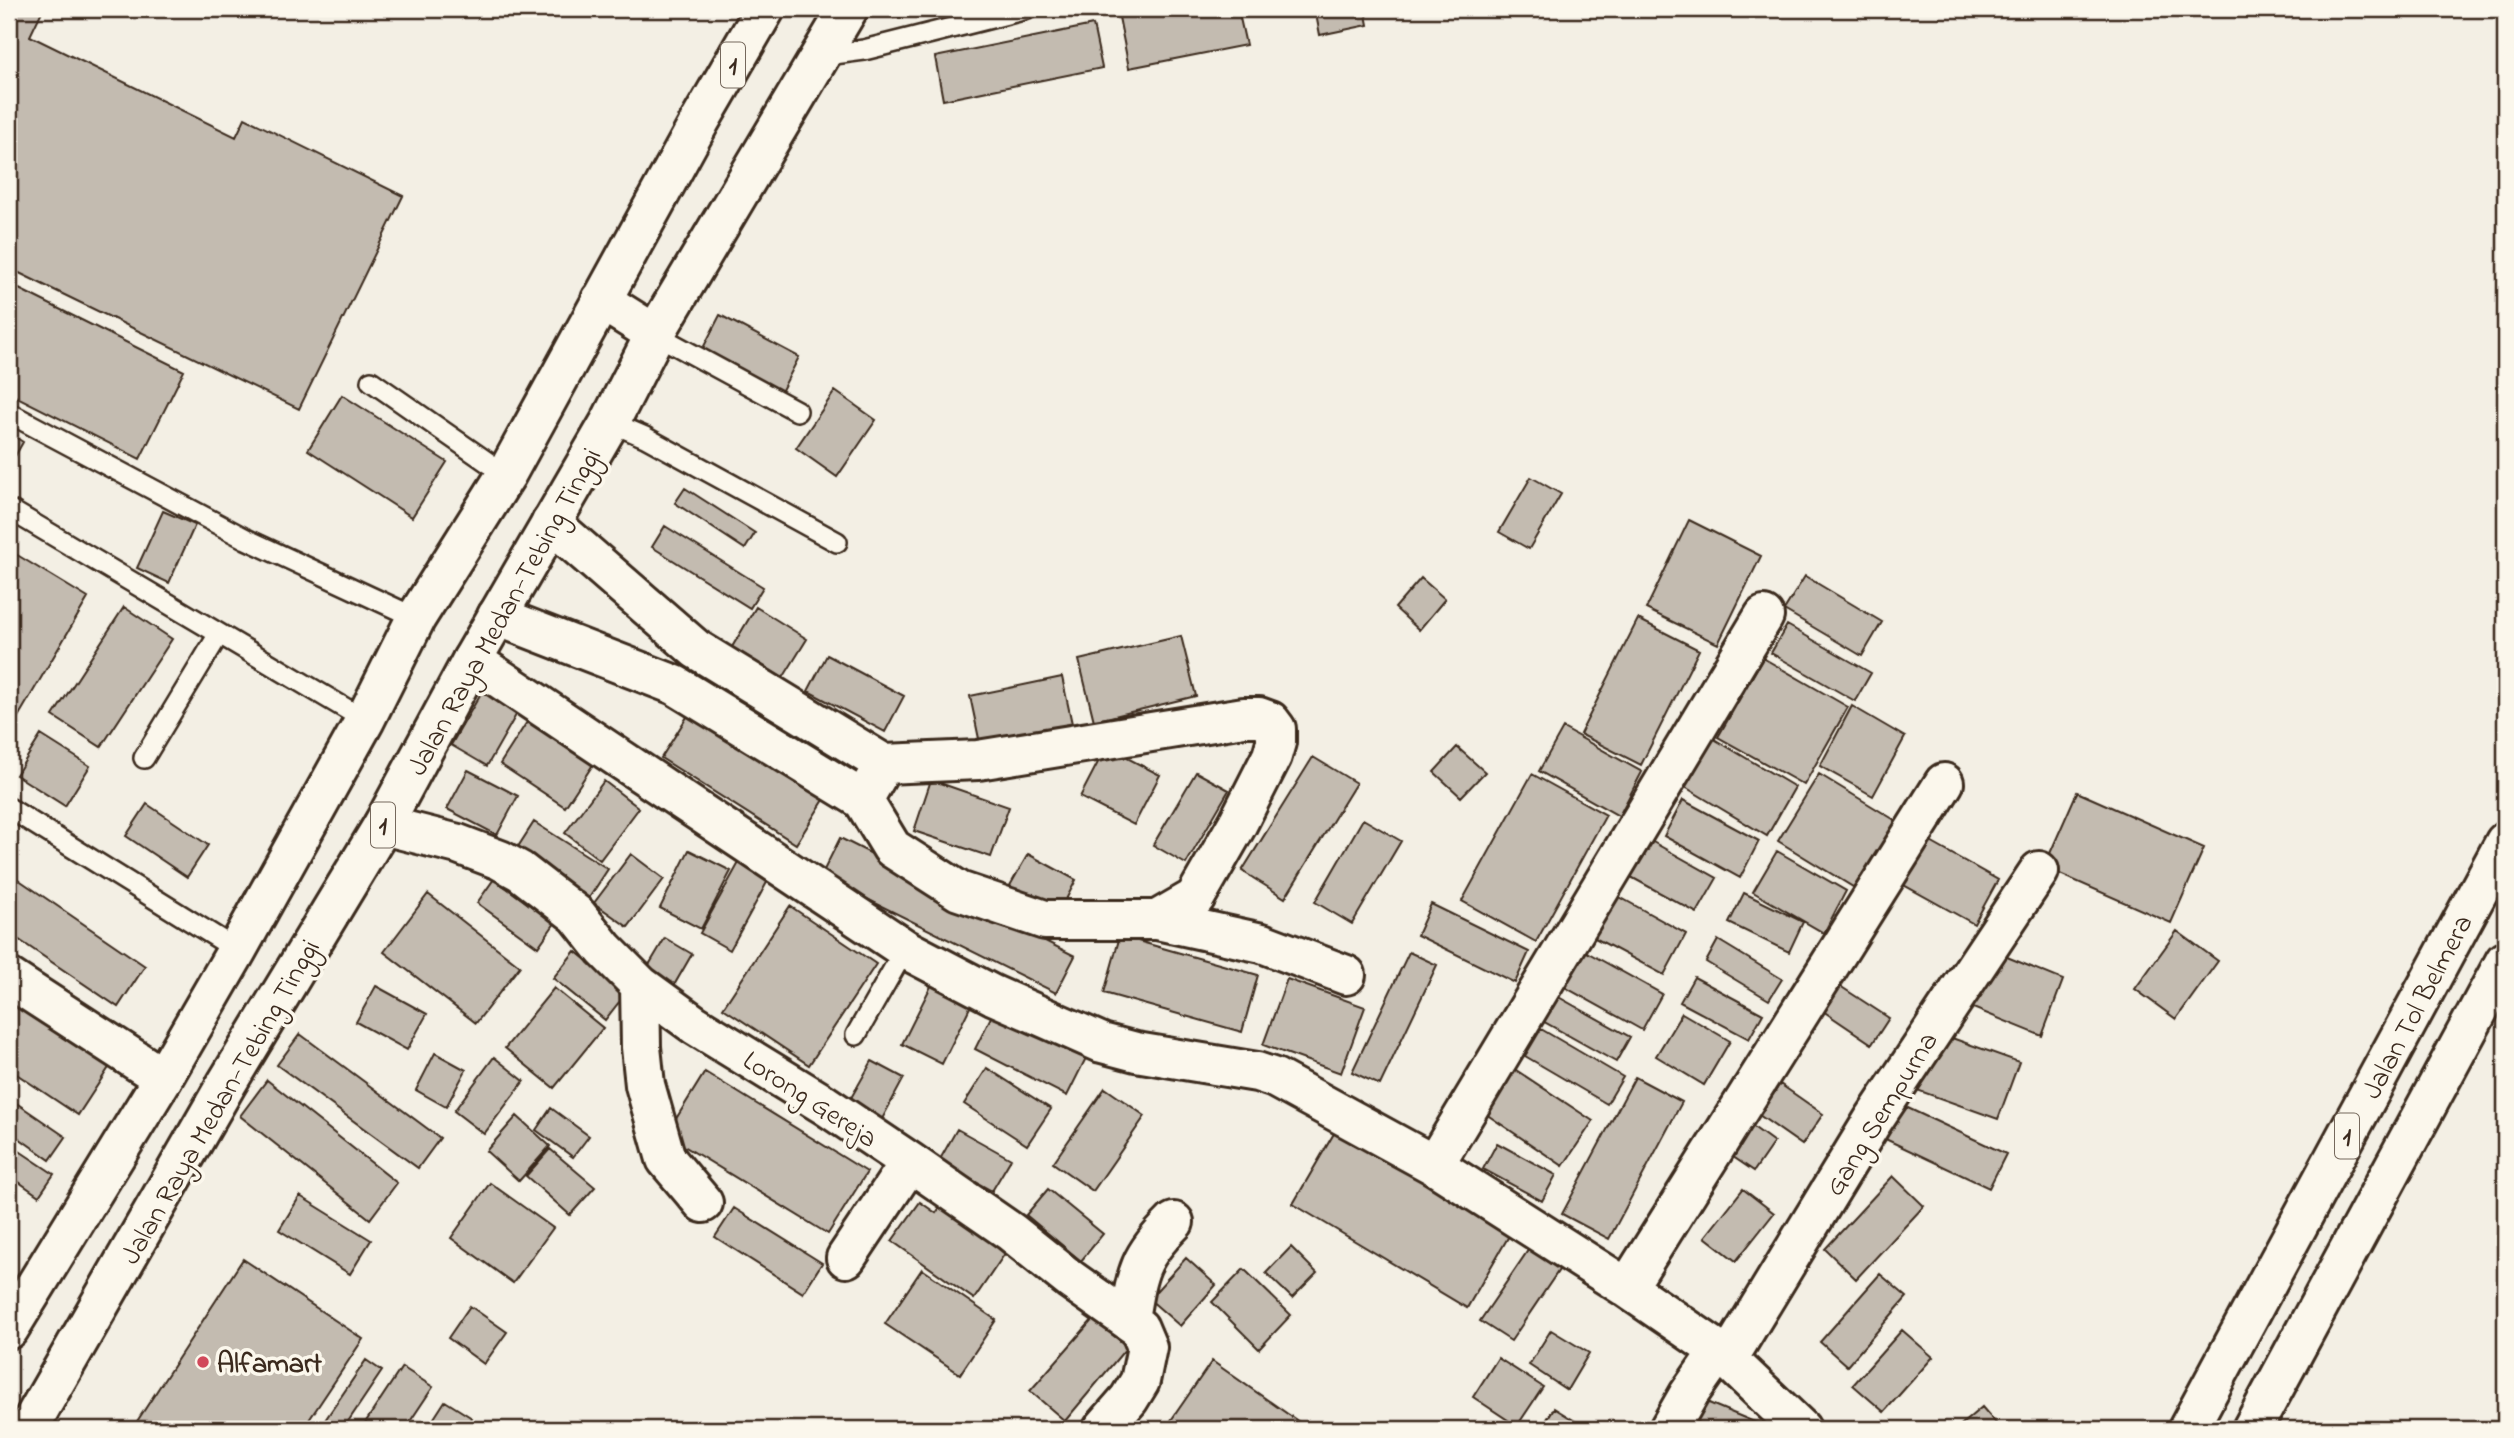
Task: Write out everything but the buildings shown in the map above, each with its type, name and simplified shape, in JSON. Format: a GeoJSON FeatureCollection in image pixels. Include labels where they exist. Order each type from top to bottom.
{"type":"FeatureCollection","features":[{"type":"Feature","properties":{"kind":"main road","name":"1"},"geometry":{"type":"LineString","coordinates":[[9,1329],[163,1078],[237,950],[365,720],[416,618],[506,475],[700,121],[765,9]]}},
{"type":"Feature","properties":{"kind":"main road","name":"Jalan Raya Medan-Tebing Tinggi"},"geometry":{"type":"LineString","coordinates":[[28,1429],[226,1083],[383,825],[472,660],[610,422],[655,334],[848,9]]}},
{"type":"Feature","properties":{"kind":"main road"},"geometry":{"type":"LineString","coordinates":[[601,300],[655,334]]}},
{"type":"Feature","properties":{"kind":"main road"},"geometry":{"type":"LineString","coordinates":[[551,523],[696,649],[884,764],[978,760],[1244,717],[1259,717],[1270,721],[1276,729],[1272,756],[1195,898],[1157,920]]}},
{"type":"Feature","properties":{"kind":"main road"},"geometry":{"type":"LineString","coordinates":[[497,616],[675,685],[863,800],[892,848],[959,891],[1045,920],[1157,920],[1262,943],[1346,975]]}},
{"type":"Feature","properties":{"kind":"main road"},"geometry":{"type":"LineString","coordinates":[[1434,1166],[1764,616]]}},
{"type":"Feature","properties":{"kind":"main road"},"geometry":{"type":"LineString","coordinates":[[675,685],[696,649]]}},
{"type":"Feature","properties":{"kind":"main road"},"geometry":{"type":"LineString","coordinates":[[472,660],[905,949],[993,995],[1102,1043],[1136,1052],[1256,1072],[1275,1078],[1434,1166],[1627,1289],[1724,1355],[1801,1429]]}},
{"type":"Feature","properties":{"kind":"main road"},"geometry":{"type":"LineString","coordinates":[[863,800],[884,764]]}},
{"type":"Feature","properties":{"kind":"main road"},"geometry":{"type":"LineString","coordinates":[[1627,1289],[1944,783]]}},
{"type":"Feature","properties":{"kind":"main road","name":"Lorong Gereja"},"geometry":{"type":"LineString","coordinates":[[383,825],[458,844],[520,871],[578,915],[604,949],[640,985],[695,1025],[825,1105],[910,1163],[1011,1232],[1071,1280],[1129,1319],[1139,1328],[1147,1346],[1140,1381],[1129,1399],[1103,1429]]}},
{"type":"Feature","properties":{"kind":"main road","name":"Jalan Tol Belmera"},"geometry":{"type":"LineString","coordinates":[[2188,1429],[2505,842]]}},
{"type":"Feature","properties":{"kind":"main road","name":"Gang Sempurna"},"geometry":{"type":"LineString","coordinates":[[1669,1429],[1689,1394],[1724,1355],[1872,1122],[2039,871]]}},
{"type":"Feature","properties":{"kind":"main road","name":"Jalan Tol Belmera"},"geometry":{"type":"LineString","coordinates":[[2252,1429],[2505,961]]}},
{"type":"Feature","properties":{"kind":"main road"},"geometry":{"type":"LineString","coordinates":[[9,978],[163,1078]]}},
{"type":"Feature","properties":{"kind":"main road"},"geometry":{"type":"LineString","coordinates":[[640,985],[645,1085],[662,1146],[666,1159],[703,1203]]}},
{"type":"Feature","properties":{"kind":"main road"},"geometry":{"type":"LineString","coordinates":[[846,1258],[910,1163]]}},
{"type":"Feature","properties":{"kind":"main road"},"geometry":{"type":"LineString","coordinates":[[1129,1319],[1135,1282],[1144,1258],[1152,1244],[1174,1222]]}},
{"type":"Feature","properties":{"kind":"lane"},"geometry":{"type":"LineString","coordinates":[[818,57],[864,50],[1027,9]]}},
{"type":"Feature","properties":{"kind":"lane"},"geometry":{"type":"LineString","coordinates":[[655,334],[797,411]]}},
{"type":"Feature","properties":{"kind":"lane"},"geometry":{"type":"LineString","coordinates":[[371,382],[506,475]]}},
{"type":"Feature","properties":{"kind":"lane"},"geometry":{"type":"LineString","coordinates":[[9,413],[246,539],[416,618]]}},
{"type":"Feature","properties":{"kind":"lane"},"geometry":{"type":"LineString","coordinates":[[610,422],[645,437],[837,542]]}},
{"type":"Feature","properties":{"kind":"lane"},"geometry":{"type":"LineString","coordinates":[[12,511],[365,720]]}},
{"type":"Feature","properties":{"kind":"lane"},"geometry":{"type":"LineString","coordinates":[[144,758],[219,634]]}},
{"type":"Feature","properties":{"kind":"lane"},"geometry":{"type":"LineString","coordinates":[[9,808],[237,950]]}},
{"type":"Feature","properties":{"kind":"lane"},"geometry":{"type":"LineString","coordinates":[[856,1035],[905,949]]}},
{"type":"Feature","properties":{"kind":"place","name":"Alfamart"},"geometry":{"type":"Point","coordinates":[203,1362]}}]}
